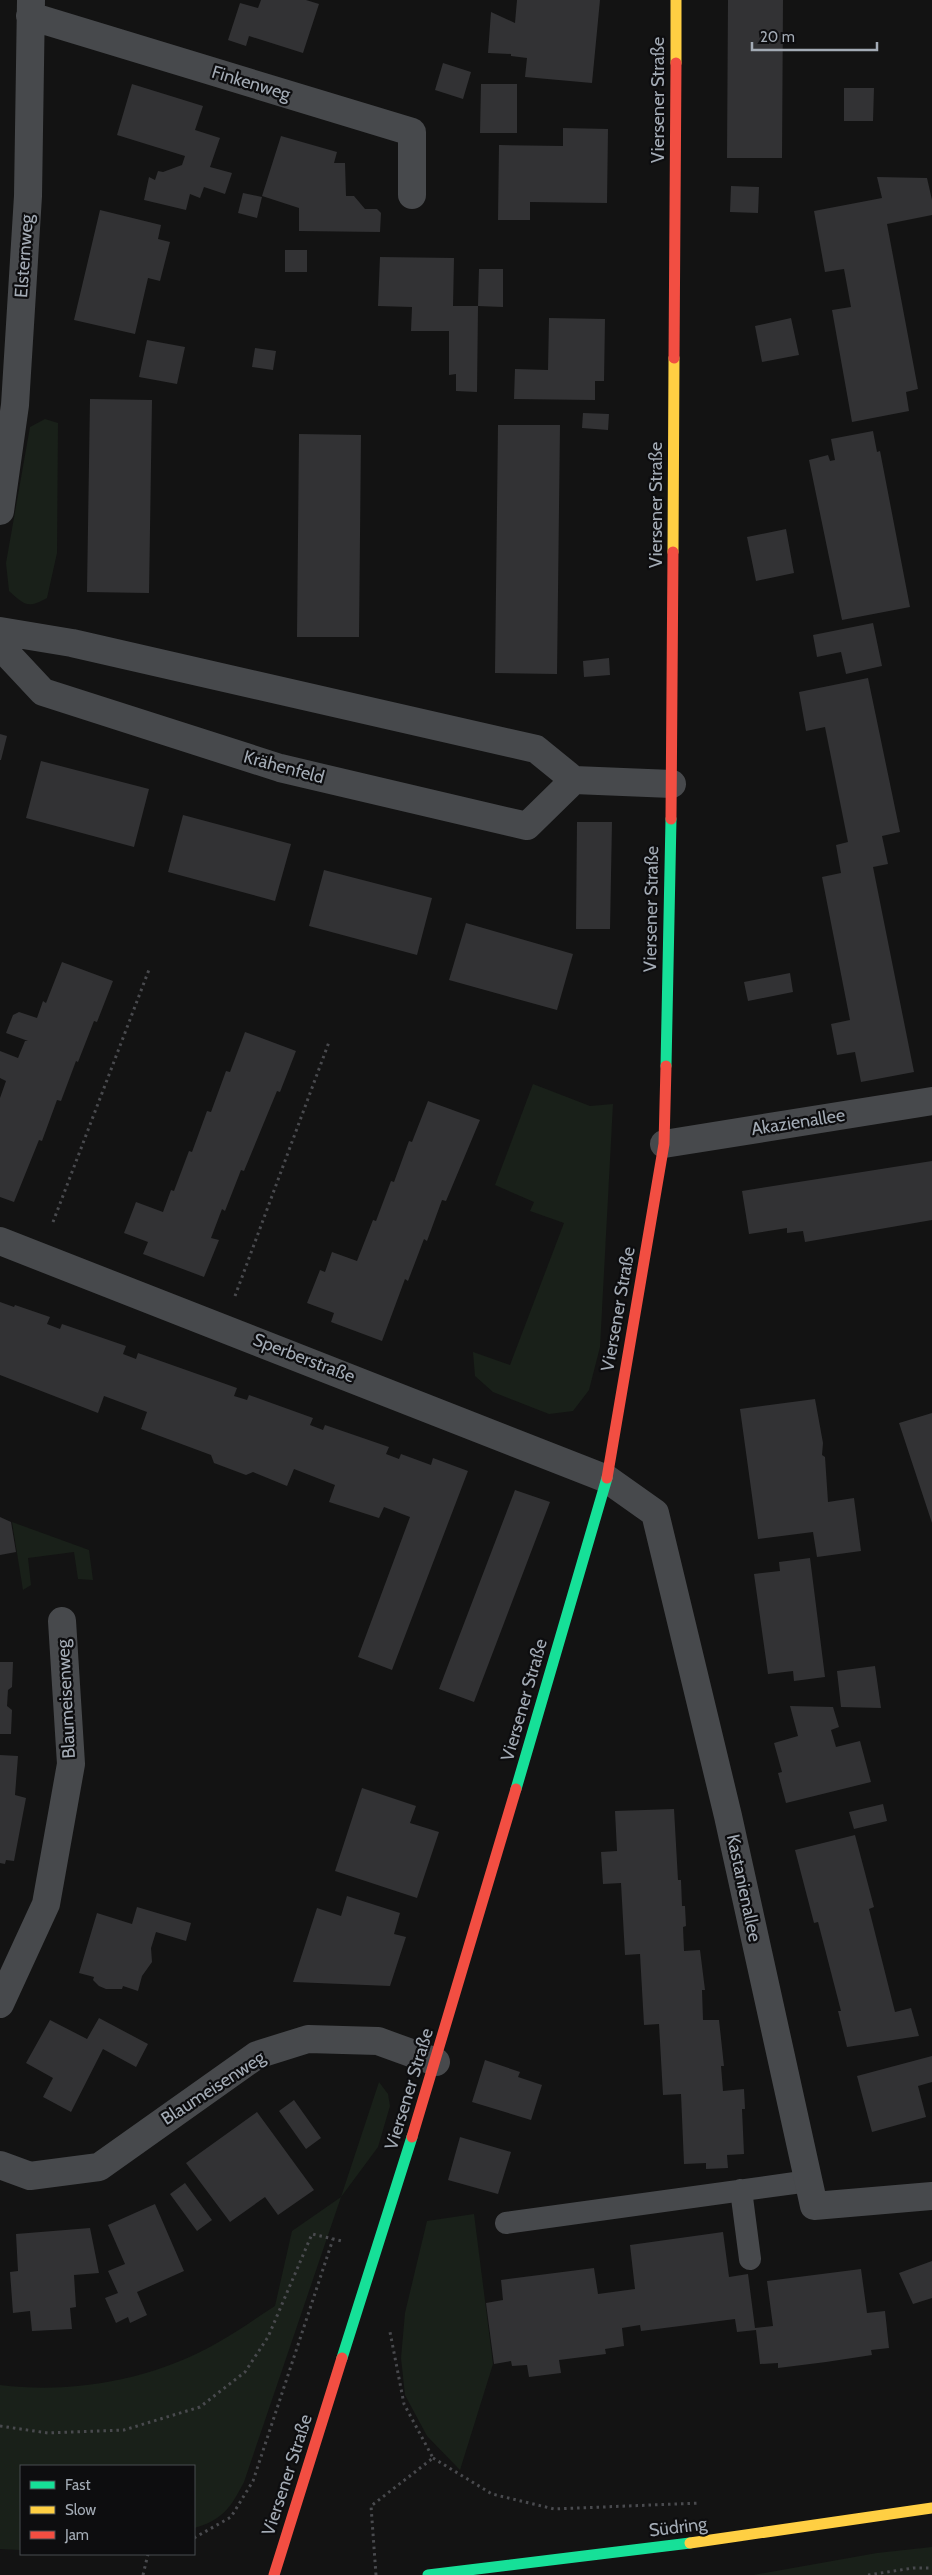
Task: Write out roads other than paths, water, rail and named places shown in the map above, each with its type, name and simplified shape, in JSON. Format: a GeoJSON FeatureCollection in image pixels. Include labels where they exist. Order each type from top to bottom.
{"type":"FeatureCollection","features":[{"type":"Feature","properties":{"kind":"street","name":"Viersener Straße"},"geometry":{"type":"LineString","coordinates":[[274,2575],[436,2062],[606,1479],[664,1144],[672,784],[676,0]]}},
{"type":"Feature","properties":{"kind":"street","name":"Finkenweg"},"geometry":{"type":"LineString","coordinates":[[30,8],[412,132],[412,195]]}},
{"type":"Feature","properties":{"kind":"street","name":"Elsternweg"},"geometry":{"type":"LineString","coordinates":[[0,511],[15,405],[28,196],[30,8]]}},
{"type":"Feature","properties":{"kind":"street"},"geometry":{"type":"LineString","coordinates":[[0,631],[72,643],[536,749],[574,780],[672,784]]}},
{"type":"Feature","properties":{"kind":"street","name":"Krähenfeld"},"geometry":{"type":"LineString","coordinates":[[0,646],[43,692],[280,768],[527,826],[574,780]]}},
{"type":"Feature","properties":{"kind":"street","name":"Akazienallee"},"geometry":{"type":"LineString","coordinates":[[664,1144],[932,1101]]}},
{"type":"Feature","properties":{"kind":"street","name":"Sperberstraße"},"geometry":{"type":"LineString","coordinates":[[0,1241],[606,1479]]}},
{"type":"Feature","properties":{"kind":"street","name":"Kastanienallee"},"geometry":{"type":"LineString","coordinates":[[606,1479],[655,1513],[728,1816],[814,2206],[932,2196]]}},
{"type":"Feature","properties":{"kind":"street","name":"Blaumeisenweg"},"geometry":{"type":"LineString","coordinates":[[0,2004],[46,1904],[69,1773],[62,1621]]}},
{"type":"Feature","properties":{"kind":"street","name":"Blaumeisenweg"},"geometry":{"type":"LineString","coordinates":[[0,2166],[30,2176],[98,2166],[257,2055],[308,2039],[378,2041],[436,2062]]}},
{"type":"Feature","properties":{"kind":"street","name":"Südring"},"geometry":{"type":"LineString","coordinates":[[428,2575],[708,2541],[932,2508]]}},
{"type":"Feature","properties":{"kind":"lane"},"geometry":{"type":"LineString","coordinates":[[506,2224],[809,2181]]}},
{"type":"Feature","properties":{"kind":"lane"},"geometry":{"type":"LineString","coordinates":[[741,2190],[750,2259]]}}]}
